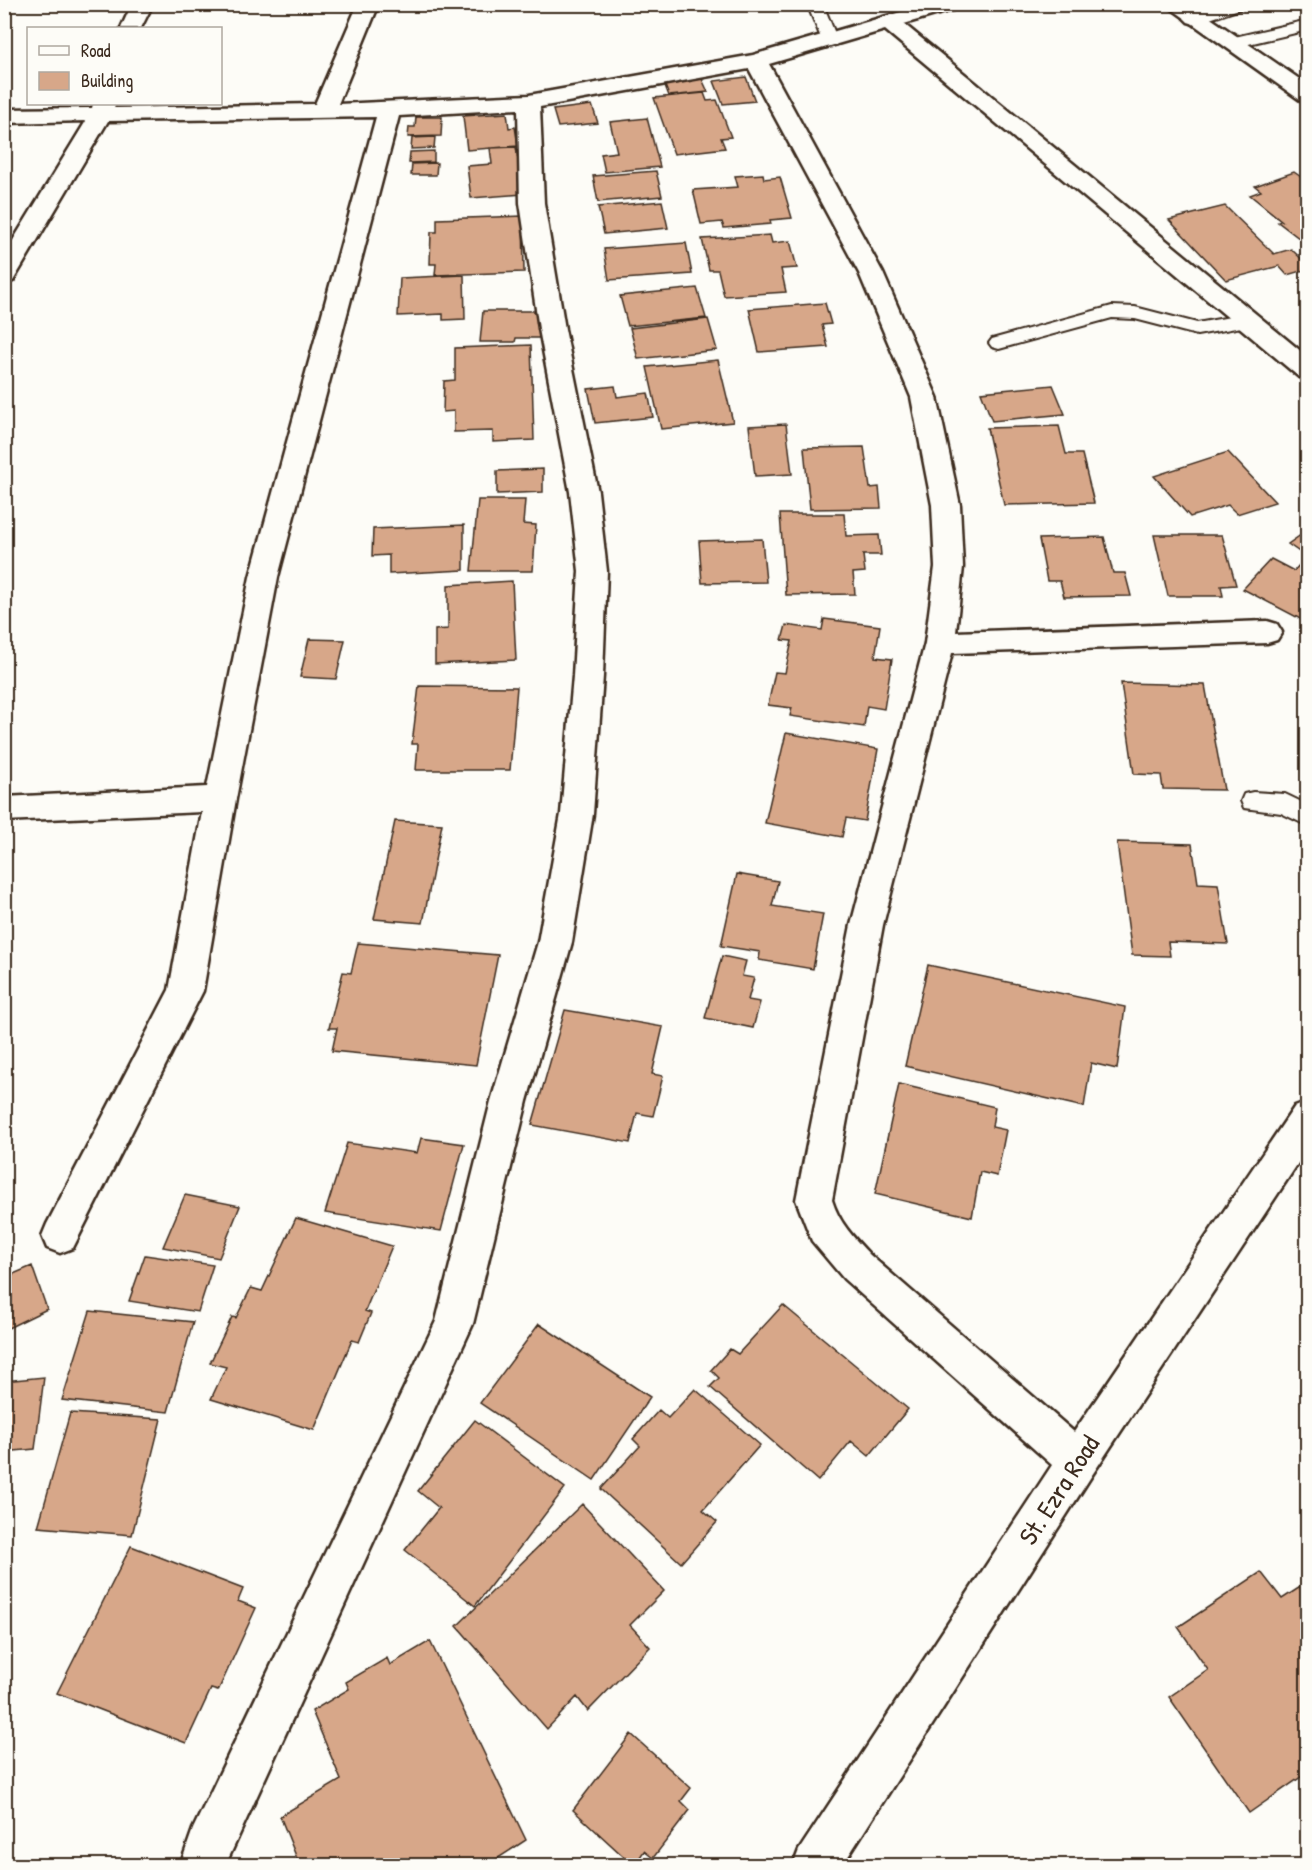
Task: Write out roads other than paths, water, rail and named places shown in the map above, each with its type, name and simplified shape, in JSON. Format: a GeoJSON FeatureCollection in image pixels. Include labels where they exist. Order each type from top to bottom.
{"type":"FeatureCollection","features":[{"type":"Feature","properties":{"kind":"street"},"geometry":{"type":"LineString","coordinates":[[131,27],[142,4]]}},
{"type":"Feature","properties":{"kind":"street"},"geometry":{"type":"LineString","coordinates":[[324,110],[369,4]]}},
{"type":"Feature","properties":{"kind":"street"},"geometry":{"type":"LineString","coordinates":[[4,116],[102,110],[389,110],[529,102],[756,61],[891,24],[952,4]]}},
{"type":"Feature","properties":{"kind":"street"},"geometry":{"type":"LineString","coordinates":[[1176,4],[1308,95]]}},
{"type":"Feature","properties":{"kind":"street"},"geometry":{"type":"LineString","coordinates":[[1195,18],[1235,4]]}},
{"type":"Feature","properties":{"kind":"street"},"geometry":{"type":"LineString","coordinates":[[891,24],[1308,371]]}},
{"type":"Feature","properties":{"kind":"street"},"geometry":{"type":"LineString","coordinates":[[756,61],[872,273],[924,397],[946,504],[949,567],[940,643],[867,925],[814,1200],[818,1221],[830,1239],[857,1267],[1078,1461]]}},
{"type":"Feature","properties":{"kind":"street"},"geometry":{"type":"LineString","coordinates":[[202,1866],[214,1834],[454,1324],[509,1101],[555,942],[577,814],[588,676],[593,571],[584,492],[552,329],[532,203],[529,102]]}},
{"type":"Feature","properties":{"kind":"street"},"geometry":{"type":"LineString","coordinates":[[4,276],[102,110]]}},
{"type":"Feature","properties":{"kind":"street"},"geometry":{"type":"LineString","coordinates":[[60,1236],[186,991],[220,799],[264,577],[389,110]]}},
{"type":"Feature","properties":{"kind":"street"},"geometry":{"type":"LineString","coordinates":[[940,643],[1267,632]]}},
{"type":"Feature","properties":{"kind":"street"},"geometry":{"type":"LineString","coordinates":[[4,809],[220,799]]}},
{"type":"Feature","properties":{"kind":"street","name":"St. Ezra Road"},"geometry":{"type":"LineString","coordinates":[[826,1859],[1078,1461],[1308,1117]]}},
{"type":"Feature","properties":{"kind":"lane"},"geometry":{"type":"LineString","coordinates":[[814,4],[830,41]]}},
{"type":"Feature","properties":{"kind":"lane"},"geometry":{"type":"LineString","coordinates":[[1232,43],[1308,25]]}},
{"type":"Feature","properties":{"kind":"lane"},"geometry":{"type":"LineString","coordinates":[[999,343],[1112,312],[1135,313],[1197,328],[1247,320]]}},
{"type":"Feature","properties":{"kind":"lane"},"geometry":{"type":"LineString","coordinates":[[1253,801],[1285,804],[1308,817]]}}]}
